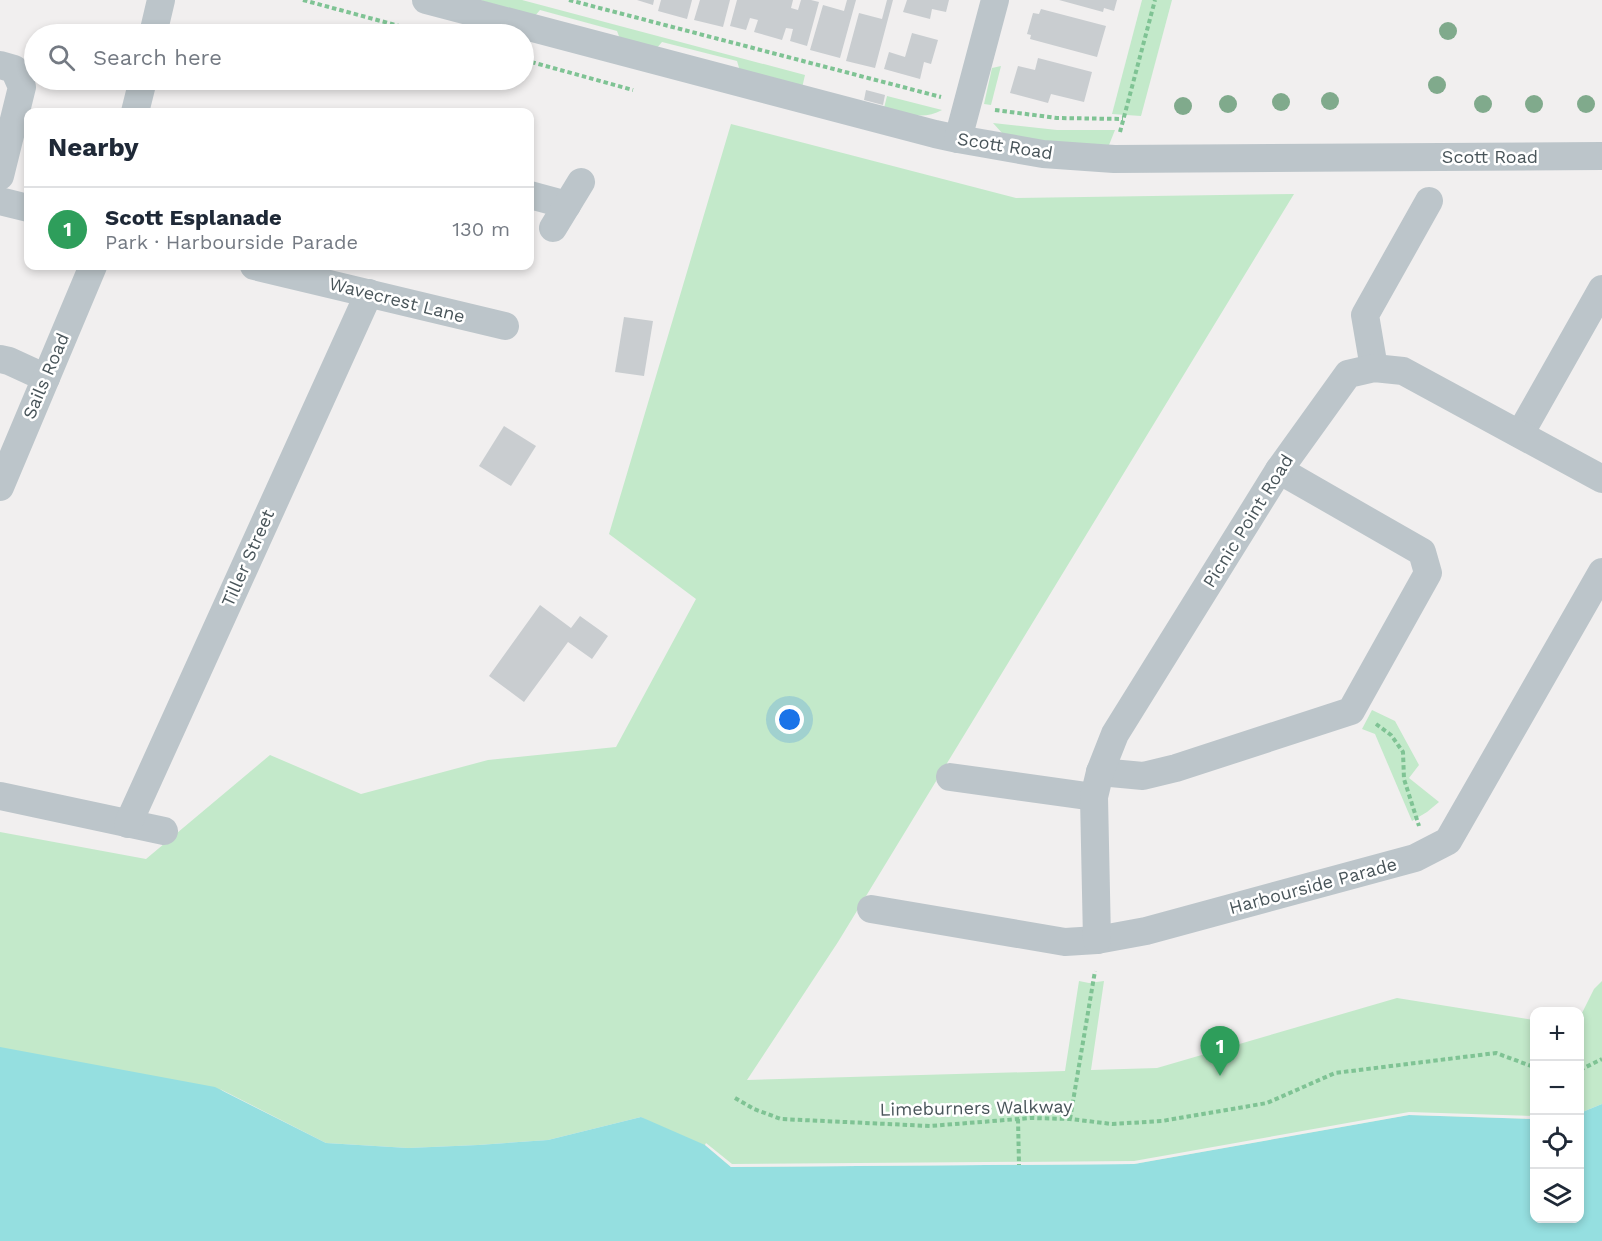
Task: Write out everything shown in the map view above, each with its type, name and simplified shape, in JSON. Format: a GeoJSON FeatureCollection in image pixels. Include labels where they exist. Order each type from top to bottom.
{"type":"FeatureCollection","features":[{"type":"Feature","properties":{"kind":"street"},"geometry":{"type":"LineString","coordinates":[[155,24],[161,0]]}},
{"type":"Feature","properties":{"kind":"street"},"geometry":{"type":"LineString","coordinates":[[958,139],[995,0]]}},
{"type":"Feature","properties":{"kind":"street","name":"Scott Road"},"geometry":{"type":"LineString","coordinates":[[435,1],[522,24]]}},
{"type":"Feature","properties":{"kind":"street","name":"Scott Road"},"geometry":{"type":"LineString","coordinates":[[534,27],[958,139],[1043,154],[1114,159],[1602,156]]}},
{"type":"Feature","properties":{"kind":"street"},"geometry":{"type":"LineString","coordinates":[[0,65],[14,69],[22,87],[0,176]]}},
{"type":"Feature","properties":{"kind":"street"},"geometry":{"type":"LineString","coordinates":[[136,108],[140,90]]}},
{"type":"Feature","properties":{"kind":"street"},"geometry":{"type":"LineString","coordinates":[[534,196],[567,205]]}},
{"type":"Feature","properties":{"kind":"street"},"geometry":{"type":"LineString","coordinates":[[0,201],[24,207]]}},
{"type":"Feature","properties":{"kind":"street"},"geometry":{"type":"LineString","coordinates":[[1374,369],[1365,315],[1429,201]]}},
{"type":"Feature","properties":{"kind":"street","name":"Sails Road"},"geometry":{"type":"LineString","coordinates":[[0,487],[91,270]]}},
{"type":"Feature","properties":{"kind":"street","name":"Wavecrest Lane"},"geometry":{"type":"LineString","coordinates":[[271,270],[505,326]]}},
{"type":"Feature","properties":{"kind":"street"},"geometry":{"type":"LineString","coordinates":[[1520,435],[1602,289]]}},
{"type":"Feature","properties":{"kind":"street","name":"Tiller Street"},"geometry":{"type":"LineString","coordinates":[[128,824],[369,293]]}},
{"type":"Feature","properties":{"kind":"street"},"geometry":{"type":"LineString","coordinates":[[0,358],[46,378]]}},
{"type":"Feature","properties":{"kind":"street","name":"Picnic Point Road"},"geometry":{"type":"LineString","coordinates":[[1097,940],[1097,785],[1115,735],[1280,470],[1348,374],[1374,369],[1403,371],[1602,479]]}},
{"type":"Feature","properties":{"kind":"street"},"geometry":{"type":"LineString","coordinates":[[950,777],[1097,785],[1176,768],[1351,711],[1428,573],[1422,552],[1280,470]]}},
{"type":"Feature","properties":{"kind":"street","name":"Harbourside Parade"},"geometry":{"type":"LineString","coordinates":[[871,909],[1056,941],[1097,940],[1146,931],[1415,858],[1448,841],[1602,572]]}},
{"type":"Feature","properties":{"kind":"street"},"geometry":{"type":"LineString","coordinates":[[0,796],[164,831]]}},
{"type":"Feature","properties":{"kind":"path"},"geometry":{"type":"LineString","coordinates":[[303,0],[392,24]]}},
{"type":"Feature","properties":{"kind":"path"},"geometry":{"type":"LineString","coordinates":[[569,0],[945,98]]}},
{"type":"Feature","properties":{"kind":"path"},"geometry":{"type":"LineString","coordinates":[[1119,135],[1155,0]]}},
{"type":"Feature","properties":{"kind":"path"},"geometry":{"type":"LineString","coordinates":[[534,63],[633,90]]}},
{"type":"Feature","properties":{"kind":"path"},"geometry":{"type":"LineString","coordinates":[[995,110],[1057,118],[1123,119]]}},
{"type":"Feature","properties":{"kind":"path"},"geometry":{"type":"LineString","coordinates":[[1380,727],[1391,735],[1402,752],[1404,779],[1419,827]]}},
{"type":"Feature","properties":{"kind":"path"},"geometry":{"type":"LineString","coordinates":[[1070,1119],[1095,971]]}},
{"type":"Feature","properties":{"kind":"path","name":"Limeburners Walkway"},"geometry":{"type":"LineString","coordinates":[[735,1098],[754,1109],[782,1119],[930,1126],[1018,1119],[1070,1119],[1112,1124],[1162,1121],[1267,1103],[1335,1073],[1496,1053],[1530,1066]]}},
{"type":"Feature","properties":{"kind":"path"},"geometry":{"type":"LineString","coordinates":[[1584,1068],[1602,1059]]}},
{"type":"Feature","properties":{"kind":"path"},"geometry":{"type":"LineString","coordinates":[[1018,1119],[1019,1165]]}},
{"type":"Feature","properties":{"kind":"green space"},"geometry":{"type":"Polygon","coordinates":[[[480,0],[522,0],[805,75],[802,88],[740,71],[737,61],[662,42],[656,49],[620,39],[617,31],[540,10],[534,17],[480,0]]]}},
{"type":"Feature","properties":{"kind":"green space"},"geometry":{"type":"Polygon","coordinates":[[[1142,0],[1172,0],[1141,116],[1112,114],[1142,0]]]}},
{"type":"Feature","properties":{"kind":"green space"},"geometry":{"type":"Polygon","coordinates":[[[1001,66],[991,105],[984,104],[992,68],[1001,66]]]}},
{"type":"Feature","properties":{"kind":"green space"},"geometry":{"type":"Polygon","coordinates":[[[887,96],[942,110],[921,116],[899,112],[884,108],[887,96]]]}},
{"type":"Feature","properties":{"kind":"green space"},"geometry":{"type":"Polygon","coordinates":[[[993,123],[1057,130],[1115,130],[1109,145],[1057,144],[1002,133],[993,123]]]}},
{"type":"Feature","properties":{"kind":"green space"},"geometry":{"type":"Polygon","coordinates":[[[731,124],[1016,198],[1294,194],[838,942],[747,1080],[1065,1071],[1079,981],[1089,983],[1104,981],[1091,1070],[1157,1068],[1397,998],[1530,1019],[1530,1119],[1134,1164],[731,1167],[641,1117],[548,1140],[408,1148],[326,1143],[220,1089],[329,1172],[1530,1218],[1530,1223],[1584,1222],[1602,1241],[0,1241],[0,832],[146,859],[270,755],[361,794],[488,760],[616,747],[696,599],[609,534],[731,124]]]}},
{"type":"Feature","properties":{"kind":"green space"},"geometry":{"type":"Polygon","coordinates":[[[1372,710],[1395,721],[1419,765],[1409,778],[1439,802],[1412,821],[1375,734],[1362,729],[1372,710]]]}},
{"type":"Feature","properties":{"kind":"green space"},"geometry":{"type":"Polygon","coordinates":[[[1602,981],[1602,1104],[1584,1111],[1584,1009],[1594,989],[1602,981]]]}},
{"type":"Feature","properties":{"kind":"water"},"geometry":{"type":"Polygon","coordinates":[[[0,1047],[215,1087],[326,1143],[408,1148],[548,1140],[641,1117],[705,1145],[731,1167],[1134,1164],[1409,1115],[1530,1119],[1530,1223],[1584,1223],[1584,1111],[1602,1104],[1602,1241],[0,1241],[0,1047]]]}},
{"type":"Feature","properties":{"kind":"pier"},"geometry":{"type":"Polygon","coordinates":[[[1409,1112],[1530,1116],[1530,1119],[1409,1115],[1134,1164],[731,1167],[705,1145],[706,1143],[732,1164],[1134,1161],[1409,1112]]]}},
{"type":"Feature","properties":{"kind":"building"},"geometry":{"type":"Polygon","coordinates":[[[637,0],[654,0],[653,5],[637,0]]]}},
{"type":"Feature","properties":{"kind":"building"},"geometry":{"type":"Polygon","coordinates":[[[661,0],[692,0],[687,19],[658,11],[661,0]]]}},
{"type":"Feature","properties":{"kind":"building"},"geometry":{"type":"Polygon","coordinates":[[[700,0],[730,0],[723,27],[694,20],[700,0]]]}},
{"type":"Feature","properties":{"kind":"building"},"geometry":{"type":"Polygon","coordinates":[[[737,0],[793,0],[791,8],[798,10],[801,0],[819,2],[807,46],[790,41],[793,29],[786,28],[782,40],[754,32],[758,20],[750,18],[746,30],[730,26],[737,0]]]}},
{"type":"Feature","properties":{"kind":"building"},"geometry":{"type":"Polygon","coordinates":[[[847,0],[856,0],[840,58],[810,50],[823,5],[844,11],[847,0]]]}},
{"type":"Feature","properties":{"kind":"building"},"geometry":{"type":"Polygon","coordinates":[[[887,0],[893,0],[875,68],[846,61],[859,13],[882,19],[887,0]]]}},
{"type":"Feature","properties":{"kind":"building"},"geometry":{"type":"Polygon","coordinates":[[[907,0],[949,0],[946,12],[932,9],[930,19],[903,12],[907,0]]]}},
{"type":"Feature","properties":{"kind":"building"},"geometry":{"type":"Polygon","coordinates":[[[1059,0],[1117,0],[1114,11],[1104,8],[1103,12],[1059,0]]]}},
{"type":"Feature","properties":{"kind":"building"},"geometry":{"type":"Polygon","coordinates":[[[1041,9],[1106,26],[1097,57],[1030,39],[1031,35],[1027,34],[1033,13],[1039,14],[1041,9]]]}},
{"type":"Feature","properties":{"kind":"building"},"geometry":{"type":"Polygon","coordinates":[[[912,33],[938,40],[931,64],[924,62],[920,79],[884,69],[889,52],[905,57],[912,33]]]}},
{"type":"Feature","properties":{"kind":"building"},"geometry":{"type":"Polygon","coordinates":[[[1038,58],[1092,72],[1084,102],[1051,94],[1048,103],[1010,93],[1018,66],[1035,70],[1038,58]]]}},
{"type":"Feature","properties":{"kind":"building"},"geometry":{"type":"Polygon","coordinates":[[[866,90],[885,95],[883,105],[864,100],[866,90]]]}},
{"type":"Feature","properties":{"kind":"building"},"geometry":{"type":"Polygon","coordinates":[[[624,317],[653,321],[644,376],[615,372],[624,317]]]}},
{"type":"Feature","properties":{"kind":"building"},"geometry":{"type":"Polygon","coordinates":[[[504,426],[536,446],[511,486],[479,466],[504,426]]]}},
{"type":"Feature","properties":{"kind":"building"},"geometry":{"type":"Polygon","coordinates":[[[540,605],[571,628],[580,616],[608,636],[592,659],[568,642],[524,702],[489,676],[540,605]]]}},
{"type":"Feature","properties":{"kind":"place","name":"Scott Esplanade"},"geometry":{"type":"Point","coordinates":[1220,1076]}}]}
